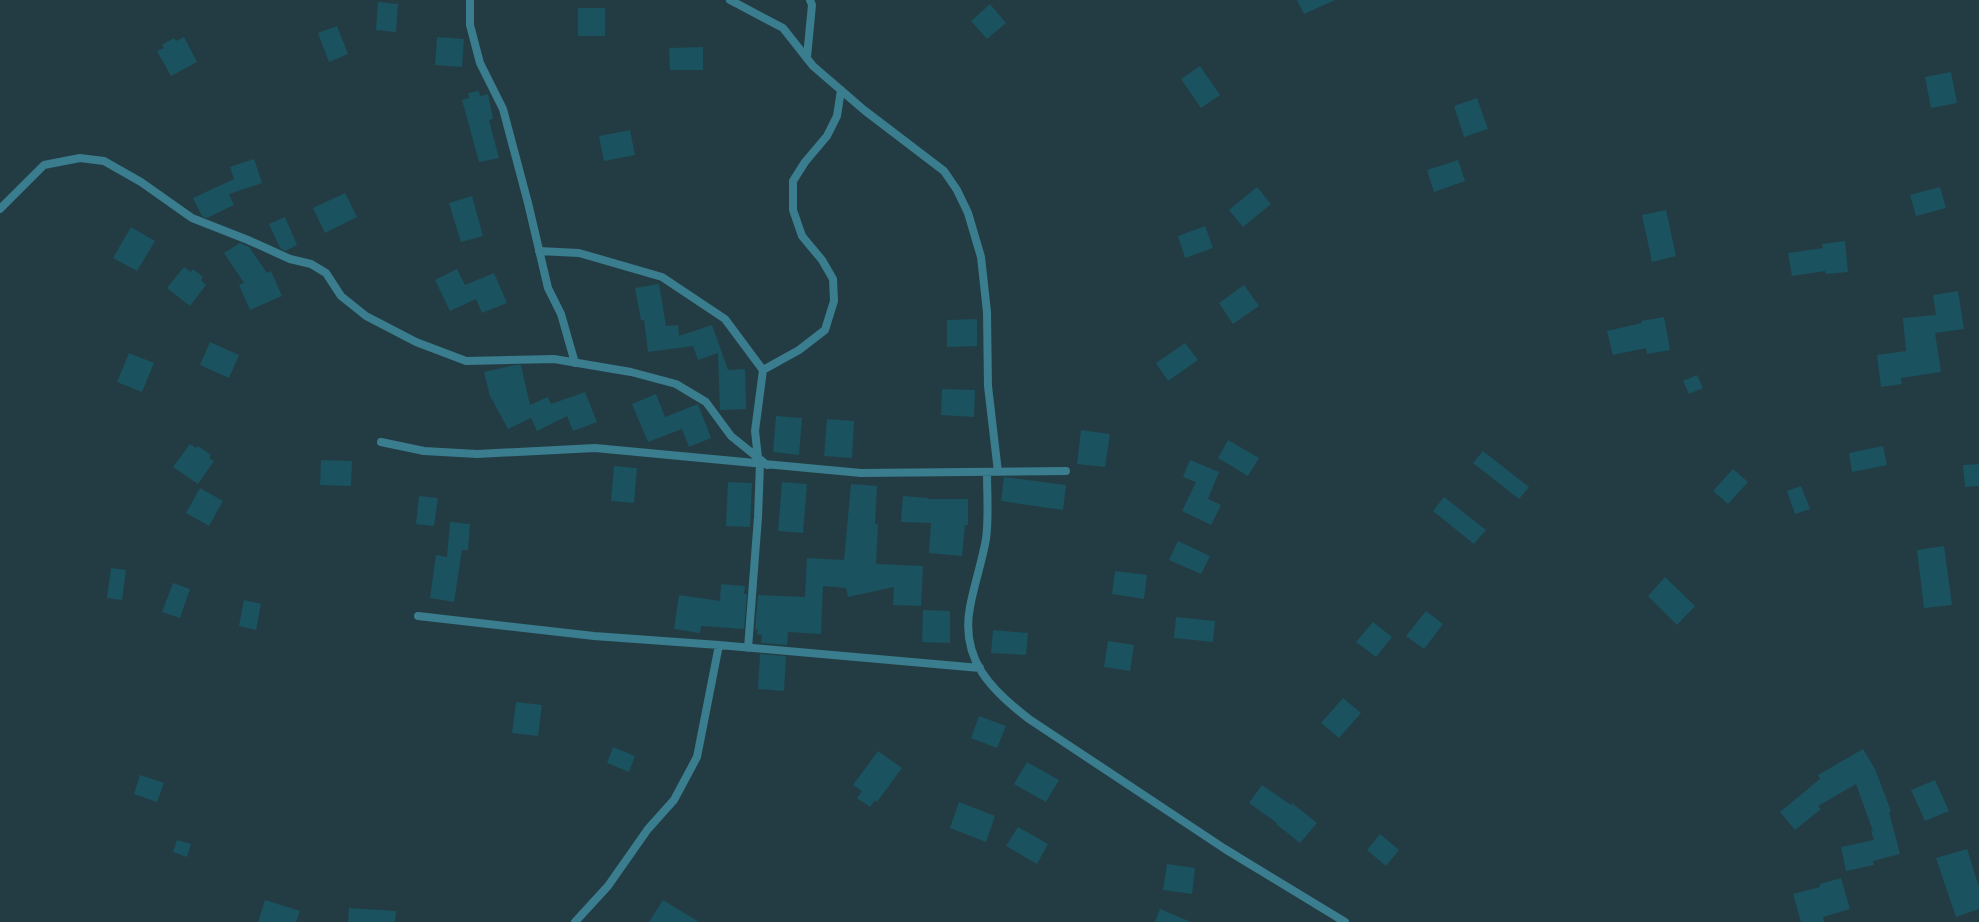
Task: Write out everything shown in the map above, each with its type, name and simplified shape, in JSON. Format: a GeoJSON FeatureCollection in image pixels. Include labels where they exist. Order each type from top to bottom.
{"type":"FeatureCollection","features":[{"type":"Feature","properties":{"kind":"street"},"geometry":{"type":"LineString","coordinates":[[470,0],[470,25],[480,63],[503,109],[548,288],[561,314],[575,363]]}},
{"type":"Feature","properties":{"kind":"street"},"geometry":{"type":"LineString","coordinates":[[730,0],[783,28],[813,66],[870,115],[944,171],[957,190],[968,213],[981,257],[987,312],[988,386],[998,472]]}},
{"type":"Feature","properties":{"kind":"street"},"geometry":{"type":"LineString","coordinates":[[807,57],[812,5],[810,0]]}},
{"type":"Feature","properties":{"kind":"street"},"geometry":{"type":"LineString","coordinates":[[763,370],[799,350],[825,330],[834,301],[833,279],[822,260],[802,236],[793,210],[793,181],[805,162],[827,136],[837,116],[841,90]]}},
{"type":"Feature","properties":{"kind":"street"},"geometry":{"type":"LineString","coordinates":[[0,209],[44,164],[80,158],[104,160],[141,182],[192,218],[248,240],[290,259],[311,264],[326,273],[341,296],[366,316],[416,342],[466,361],[554,359],[631,372],[676,384],[706,402],[731,436],[762,462]]}},
{"type":"Feature","properties":{"kind":"street"},"geometry":{"type":"LineString","coordinates":[[539,251],[579,253],[662,277],[725,319],[763,370],[755,431],[762,462],[748,648]]}},
{"type":"Feature","properties":{"kind":"street"},"geometry":{"type":"LineString","coordinates":[[381,442],[424,450],[477,454],[595,448],[762,462],[861,473],[1066,471]]}},
{"type":"Feature","properties":{"kind":"street"},"geometry":{"type":"LineString","coordinates":[[988,472],[986,538],[969,609],[968,637],[972,651],[985,679],[1004,700],[1028,719],[1225,849],[1345,922]]}},
{"type":"Feature","properties":{"kind":"street"},"geometry":{"type":"LineString","coordinates":[[418,616],[594,636],[719,645],[980,668]]}},
{"type":"Feature","properties":{"kind":"street"},"geometry":{"type":"LineString","coordinates":[[575,922],[608,886],[648,829],[674,800],[697,757],[719,645]]}},
{"type":"Feature","properties":{"kind":"building"},"geometry":{"type":"Polygon","coordinates":[[[1297,0],[1335,0],[1304,14],[1297,0]]]}},
{"type":"Feature","properties":{"kind":"building"},"geometry":{"type":"Polygon","coordinates":[[[378,2],[398,4],[396,32],[376,30],[378,2]]]}},
{"type":"Feature","properties":{"kind":"building"},"geometry":{"type":"Polygon","coordinates":[[[990,4],[1006,23],[987,39],[971,21],[990,4]]]}},
{"type":"Feature","properties":{"kind":"building"},"geometry":{"type":"Polygon","coordinates":[[[578,8],[605,8],[605,36],[578,36],[578,8]]]}},
{"type":"Feature","properties":{"kind":"building"},"geometry":{"type":"Polygon","coordinates":[[[337,26],[348,54],[329,62],[318,33],[337,26]]]}},
{"type":"Feature","properties":{"kind":"building"},"geometry":{"type":"Polygon","coordinates":[[[184,37],[197,62],[171,76],[157,51],[164,48],[162,45],[174,38],[176,41],[184,37]]]}},
{"type":"Feature","properties":{"kind":"building"},"geometry":{"type":"Polygon","coordinates":[[[437,37],[464,39],[462,67],[435,65],[437,37]]]}},
{"type":"Feature","properties":{"kind":"building"},"geometry":{"type":"Polygon","coordinates":[[[703,47],[703,70],[670,70],[669,48],[703,47]]]}},
{"type":"Feature","properties":{"kind":"building"},"geometry":{"type":"Polygon","coordinates":[[[1200,66],[1220,95],[1201,108],[1181,79],[1200,66]]]}},
{"type":"Feature","properties":{"kind":"building"},"geometry":{"type":"Polygon","coordinates":[[[1951,72],[1957,103],[1931,108],[1925,77],[1951,72]]]}},
{"type":"Feature","properties":{"kind":"building"},"geometry":{"type":"Polygon","coordinates":[[[479,91],[480,96],[488,94],[493,119],[489,120],[499,158],[479,162],[462,100],[469,98],[468,93],[479,91]]]}},
{"type":"Feature","properties":{"kind":"building"},"geometry":{"type":"Polygon","coordinates":[[[1477,98],[1488,129],[1464,137],[1454,106],[1477,98]]]}},
{"type":"Feature","properties":{"kind":"building"},"geometry":{"type":"Polygon","coordinates":[[[630,130],[635,155],[604,161],[599,136],[630,130]]]}},
{"type":"Feature","properties":{"kind":"building"},"geometry":{"type":"Polygon","coordinates":[[[254,159],[262,183],[229,194],[234,205],[207,218],[202,216],[193,198],[234,179],[230,167],[254,159]]]}},
{"type":"Feature","properties":{"kind":"building"},"geometry":{"type":"Polygon","coordinates":[[[1458,160],[1465,181],[1434,192],[1427,170],[1458,160]]]}},
{"type":"Feature","properties":{"kind":"building"},"geometry":{"type":"Polygon","coordinates":[[[1257,187],[1271,204],[1243,227],[1229,210],[1257,187]]]}},
{"type":"Feature","properties":{"kind":"building"},"geometry":{"type":"Polygon","coordinates":[[[1940,187],[1946,208],[1916,216],[1910,195],[1940,187]]]}},
{"type":"Feature","properties":{"kind":"building"},"geometry":{"type":"Polygon","coordinates":[[[345,193],[357,217],[325,233],[313,208],[345,193]]]}},
{"type":"Feature","properties":{"kind":"building"},"geometry":{"type":"Polygon","coordinates":[[[472,196],[483,236],[461,242],[449,203],[472,196]]]}},
{"type":"Feature","properties":{"kind":"building"},"geometry":{"type":"Polygon","coordinates":[[[1666,210],[1676,256],[1652,262],[1642,215],[1666,210]]]}},
{"type":"Feature","properties":{"kind":"building"},"geometry":{"type":"Polygon","coordinates":[[[285,217],[297,245],[285,251],[280,248],[269,224],[285,217]]]}},
{"type":"Feature","properties":{"kind":"building"},"geometry":{"type":"Polygon","coordinates":[[[1205,226],[1213,248],[1185,258],[1178,236],[1205,226]]]}},
{"type":"Feature","properties":{"kind":"building"},"geometry":{"type":"Polygon","coordinates":[[[131,227],[155,241],[137,271],[113,258],[131,227]]]}},
{"type":"Feature","properties":{"kind":"building"},"geometry":{"type":"Polygon","coordinates":[[[1845,241],[1848,272],[1826,274],[1825,271],[1792,276],[1788,253],[1823,248],[1822,244],[1845,241]]]}},
{"type":"Feature","properties":{"kind":"building"},"geometry":{"type":"Polygon","coordinates":[[[240,243],[249,247],[267,273],[271,271],[282,296],[250,310],[239,285],[244,283],[224,253],[240,243]]]}},
{"type":"Feature","properties":{"kind":"building"},"geometry":{"type":"Polygon","coordinates":[[[184,267],[191,272],[193,269],[203,277],[201,280],[206,285],[190,306],[167,288],[184,267]]]}},
{"type":"Feature","properties":{"kind":"building"},"geometry":{"type":"Polygon","coordinates":[[[457,269],[465,285],[494,273],[507,303],[482,313],[476,299],[450,311],[435,280],[457,269]]]}},
{"type":"Feature","properties":{"kind":"building"},"geometry":{"type":"Polygon","coordinates":[[[659,284],[666,326],[678,325],[679,336],[712,325],[728,370],[745,369],[746,409],[720,410],[718,353],[698,360],[693,346],[648,352],[644,320],[641,320],[635,288],[659,284]]]}},
{"type":"Feature","properties":{"kind":"building"},"geometry":{"type":"Polygon","coordinates":[[[1244,285],[1259,306],[1233,324],[1219,303],[1244,285]]]}},
{"type":"Feature","properties":{"kind":"building"},"geometry":{"type":"Polygon","coordinates":[[[1958,291],[1964,329],[1935,333],[1941,372],[1901,378],[1902,384],[1881,387],[1877,355],[1906,351],[1903,318],[1936,315],[1933,295],[1958,291]]]}},
{"type":"Feature","properties":{"kind":"building"},"geometry":{"type":"Polygon","coordinates":[[[1664,317],[1670,350],[1647,354],[1646,348],[1613,355],[1607,331],[1642,323],[1641,321],[1664,317]]]}},
{"type":"Feature","properties":{"kind":"building"},"geometry":{"type":"Polygon","coordinates":[[[977,319],[977,346],[947,347],[947,320],[977,319]]]}},
{"type":"Feature","properties":{"kind":"building"},"geometry":{"type":"Polygon","coordinates":[[[210,342],[239,355],[229,378],[200,365],[210,342]]]}},
{"type":"Feature","properties":{"kind":"building"},"geometry":{"type":"Polygon","coordinates":[[[1185,343],[1198,360],[1168,381],[1156,363],[1185,343]]]}},
{"type":"Feature","properties":{"kind":"building"},"geometry":{"type":"Polygon","coordinates":[[[129,353],[154,363],[142,392],[117,382],[129,353]]]}},
{"type":"Feature","properties":{"kind":"building"},"geometry":{"type":"Polygon","coordinates":[[[521,365],[530,405],[548,397],[551,404],[585,392],[597,422],[573,431],[567,416],[537,431],[531,418],[508,429],[490,396],[484,372],[521,365]]]}},
{"type":"Feature","properties":{"kind":"building"},"geometry":{"type":"Polygon","coordinates":[[[1697,375],[1703,388],[1689,394],[1683,381],[1697,375]]]}},
{"type":"Feature","properties":{"kind":"building"},"geometry":{"type":"Polygon","coordinates":[[[942,389],[975,390],[974,417],[941,415],[942,389]]]}},
{"type":"Feature","properties":{"kind":"building"},"geometry":{"type":"Polygon","coordinates":[[[656,394],[665,417],[698,404],[711,438],[689,447],[682,429],[648,442],[632,404],[656,394]]]}},
{"type":"Feature","properties":{"kind":"building"},"geometry":{"type":"Polygon","coordinates":[[[776,416],[802,418],[799,455],[773,452],[776,416]]]}},
{"type":"Feature","properties":{"kind":"building"},"geometry":{"type":"Polygon","coordinates":[[[827,419],[854,421],[852,458],[824,456],[827,419]]]}},
{"type":"Feature","properties":{"kind":"building"},"geometry":{"type":"Polygon","coordinates":[[[1081,430],[1110,434],[1105,467],[1077,464],[1081,430]]]}},
{"type":"Feature","properties":{"kind":"building"},"geometry":{"type":"Polygon","coordinates":[[[1228,440],[1259,458],[1248,476],[1218,458],[1228,440]]]}},
{"type":"Feature","properties":{"kind":"building"},"geometry":{"type":"Polygon","coordinates":[[[190,444],[196,448],[198,446],[211,455],[209,458],[214,461],[198,484],[173,467],[190,444]]]}},
{"type":"Feature","properties":{"kind":"building"},"geometry":{"type":"Polygon","coordinates":[[[1883,446],[1887,465],[1852,472],[1849,453],[1883,446]]]}},
{"type":"Feature","properties":{"kind":"building"},"geometry":{"type":"Polygon","coordinates":[[[1483,451],[1529,487],[1519,499],[1473,463],[1483,451]]]}},
{"type":"Feature","properties":{"kind":"building"},"geometry":{"type":"Polygon","coordinates":[[[321,460],[352,461],[351,486],[320,485],[321,460]]]}},
{"type":"Feature","properties":{"kind":"building"},"geometry":{"type":"Polygon","coordinates":[[[1190,460],[1219,472],[1208,499],[1221,505],[1211,525],[1182,511],[1196,482],[1183,477],[1190,460]]]}},
{"type":"Feature","properties":{"kind":"building"},"geometry":{"type":"Polygon","coordinates":[[[1979,464],[1979,486],[1965,487],[1963,465],[1979,464]]]}},
{"type":"Feature","properties":{"kind":"building"},"geometry":{"type":"Polygon","coordinates":[[[614,466],[637,468],[634,503],[611,501],[614,466]]]}},
{"type":"Feature","properties":{"kind":"building"},"geometry":{"type":"Polygon","coordinates":[[[1733,469],[1748,482],[1728,504],[1713,491],[1733,469]]]}},
{"type":"Feature","properties":{"kind":"building"},"geometry":{"type":"Polygon","coordinates":[[[1004,477],[1066,485],[1063,510],[1001,501],[1004,477]]]}},
{"type":"Feature","properties":{"kind":"building"},"geometry":{"type":"Polygon","coordinates":[[[728,482],[752,483],[750,527],[726,526],[728,482]]]}},
{"type":"Feature","properties":{"kind":"building"},"geometry":{"type":"Polygon","coordinates":[[[782,482],[807,484],[803,533],[778,531],[782,482]]]}},
{"type":"Feature","properties":{"kind":"building"},"geometry":{"type":"Polygon","coordinates":[[[851,484],[877,486],[875,524],[878,524],[876,564],[923,566],[921,606],[893,605],[894,587],[848,597],[846,588],[823,586],[821,634],[788,632],[787,645],[761,643],[762,635],[757,634],[758,630],[755,629],[758,595],[805,597],[807,558],[844,560],[851,484]]]}},
{"type":"Feature","properties":{"kind":"building"},"geometry":{"type":"Polygon","coordinates":[[[1801,486],[1810,509],[1795,514],[1787,491],[1801,486]]]}},
{"type":"Feature","properties":{"kind":"building"},"geometry":{"type":"Polygon","coordinates":[[[200,488],[223,501],[209,526],[186,513],[200,488]]]}},
{"type":"Feature","properties":{"kind":"building"},"geometry":{"type":"Polygon","coordinates":[[[419,496],[438,498],[434,526],[416,524],[419,496]]]}},
{"type":"Feature","properties":{"kind":"building"},"geometry":{"type":"Polygon","coordinates":[[[903,496],[928,499],[968,499],[968,525],[965,525],[962,556],[929,553],[931,523],[901,522],[903,496]]]}},
{"type":"Feature","properties":{"kind":"building"},"geometry":{"type":"Polygon","coordinates":[[[1444,497],[1486,530],[1474,544],[1433,511],[1444,497]]]}},
{"type":"Feature","properties":{"kind":"building"},"geometry":{"type":"Polygon","coordinates":[[[450,522],[470,524],[468,550],[462,550],[454,602],[430,598],[436,555],[447,557],[450,522]]]}},
{"type":"Feature","properties":{"kind":"building"},"geometry":{"type":"Polygon","coordinates":[[[1178,541],[1210,556],[1201,574],[1169,560],[1178,541]]]}},
{"type":"Feature","properties":{"kind":"building"},"geometry":{"type":"Polygon","coordinates":[[[1944,546],[1952,605],[1924,608],[1917,550],[1944,546]]]}},
{"type":"Feature","properties":{"kind":"building"},"geometry":{"type":"Polygon","coordinates":[[[111,568],[126,570],[122,600],[107,598],[111,568]]]}},
{"type":"Feature","properties":{"kind":"building"},"geometry":{"type":"Polygon","coordinates":[[[1115,571],[1147,575],[1144,599],[1112,594],[1115,571]]]}},
{"type":"Feature","properties":{"kind":"building"},"geometry":{"type":"Polygon","coordinates":[[[1665,577],[1695,606],[1677,625],[1648,596],[1665,577]]]}},
{"type":"Feature","properties":{"kind":"building"},"geometry":{"type":"Polygon","coordinates":[[[173,583],[190,589],[180,618],[162,612],[173,583]]]}},
{"type":"Feature","properties":{"kind":"building"},"geometry":{"type":"Polygon","coordinates":[[[721,584],[745,586],[744,594],[747,594],[744,629],[701,626],[700,633],[674,629],[679,595],[720,601],[721,584]]]}},
{"type":"Feature","properties":{"kind":"building"},"geometry":{"type":"Polygon","coordinates":[[[244,600],[261,604],[256,630],[239,626],[244,600]]]}},
{"type":"Feature","properties":{"kind":"building"},"geometry":{"type":"Polygon","coordinates":[[[923,610],[950,611],[950,643],[922,642],[923,610]]]}},
{"type":"Feature","properties":{"kind":"building"},"geometry":{"type":"Polygon","coordinates":[[[1426,611],[1443,624],[1424,649],[1406,636],[1426,611]]]}},
{"type":"Feature","properties":{"kind":"building"},"geometry":{"type":"Polygon","coordinates":[[[1176,617],[1215,621],[1213,642],[1174,638],[1176,617]]]}},
{"type":"Feature","properties":{"kind":"building"},"geometry":{"type":"Polygon","coordinates":[[[1373,622],[1392,637],[1376,657],[1356,642],[1373,622]]]}},
{"type":"Feature","properties":{"kind":"building"},"geometry":{"type":"Polygon","coordinates":[[[993,630],[1028,633],[1026,655],[991,653],[993,630]]]}},
{"type":"Feature","properties":{"kind":"building"},"geometry":{"type":"Polygon","coordinates":[[[1108,641],[1134,645],[1130,671],[1104,667],[1108,641]]]}},
{"type":"Feature","properties":{"kind":"building"},"geometry":{"type":"Polygon","coordinates":[[[760,654],[786,656],[784,691],[758,689],[760,654]]]}},
{"type":"Feature","properties":{"kind":"building"},"geometry":{"type":"Polygon","coordinates":[[[1343,698],[1361,713],[1339,738],[1321,723],[1343,698]]]}},
{"type":"Feature","properties":{"kind":"building"},"geometry":{"type":"Polygon","coordinates":[[[516,702],[542,705],[538,736],[512,733],[516,702]]]}},
{"type":"Feature","properties":{"kind":"building"},"geometry":{"type":"Polygon","coordinates":[[[979,716],[1006,726],[997,748],[971,738],[979,716]]]}},
{"type":"Feature","properties":{"kind":"building"},"geometry":{"type":"Polygon","coordinates":[[[613,747],[635,756],[629,772],[607,763],[613,747]]]}},
{"type":"Feature","properties":{"kind":"building"},"geometry":{"type":"Polygon","coordinates":[[[1863,749],[1875,769],[1891,811],[1889,812],[1900,854],[1873,861],[1874,865],[1846,871],[1841,847],[1874,840],[1871,831],[1873,831],[1856,784],[1818,806],[1821,809],[1795,830],[1780,812],[1820,779],[1818,775],[1863,749]]]}},
{"type":"Feature","properties":{"kind":"building"},"geometry":{"type":"Polygon","coordinates":[[[878,751],[902,768],[877,802],[875,800],[870,807],[857,798],[862,791],[853,785],[878,751]]]}},
{"type":"Feature","properties":{"kind":"building"},"geometry":{"type":"Polygon","coordinates":[[[1027,762],[1059,780],[1046,802],[1014,784],[1027,762]]]}},
{"type":"Feature","properties":{"kind":"building"},"geometry":{"type":"Polygon","coordinates":[[[140,775],[164,783],[157,802],[134,794],[140,775]]]}},
{"type":"Feature","properties":{"kind":"building"},"geometry":{"type":"Polygon","coordinates":[[[1935,780],[1949,811],[1925,821],[1911,790],[1935,780]]]}},
{"type":"Feature","properties":{"kind":"building"},"geometry":{"type":"Polygon","coordinates":[[[1262,785],[1291,805],[1292,803],[1317,823],[1300,843],[1276,824],[1277,823],[1249,803],[1262,785]]]}},
{"type":"Feature","properties":{"kind":"building"},"geometry":{"type":"Polygon","coordinates":[[[959,802],[995,816],[986,842],[950,828],[959,802]]]}},
{"type":"Feature","properties":{"kind":"building"},"geometry":{"type":"Polygon","coordinates":[[[1018,827],[1048,844],[1037,864],[1006,846],[1018,827]]]}},
{"type":"Feature","properties":{"kind":"building"},"geometry":{"type":"Polygon","coordinates":[[[1380,834],[1399,850],[1386,866],[1367,850],[1380,834]]]}},
{"type":"Feature","properties":{"kind":"building"},"geometry":{"type":"Polygon","coordinates":[[[177,840],[191,844],[187,857],[173,852],[177,840]]]}},
{"type":"Feature","properties":{"kind":"building"},"geometry":{"type":"Polygon","coordinates":[[[1967,849],[1979,887],[1979,909],[1956,917],[1936,858],[1967,849]]]}},
{"type":"Feature","properties":{"kind":"building"},"geometry":{"type":"Polygon","coordinates":[[[1167,864],[1195,868],[1192,894],[1163,890],[1167,864]]]}},
{"type":"Feature","properties":{"kind":"building"},"geometry":{"type":"Polygon","coordinates":[[[1841,878],[1850,909],[1823,917],[1824,922],[1801,922],[1793,894],[1820,887],[1820,884],[1841,878]]]}},
{"type":"Feature","properties":{"kind":"building"},"geometry":{"type":"Polygon","coordinates":[[[265,900],[300,911],[296,922],[258,922],[265,900]]]}},
{"type":"Feature","properties":{"kind":"building"},"geometry":{"type":"Polygon","coordinates":[[[663,900],[699,922],[649,922],[663,900]]]}},
{"type":"Feature","properties":{"kind":"building"},"geometry":{"type":"Polygon","coordinates":[[[349,908],[396,911],[395,922],[348,922],[349,908]]]}},
{"type":"Feature","properties":{"kind":"building"},"geometry":{"type":"Polygon","coordinates":[[[1160,909],[1191,922],[1155,922],[1160,909]]]}}]}
